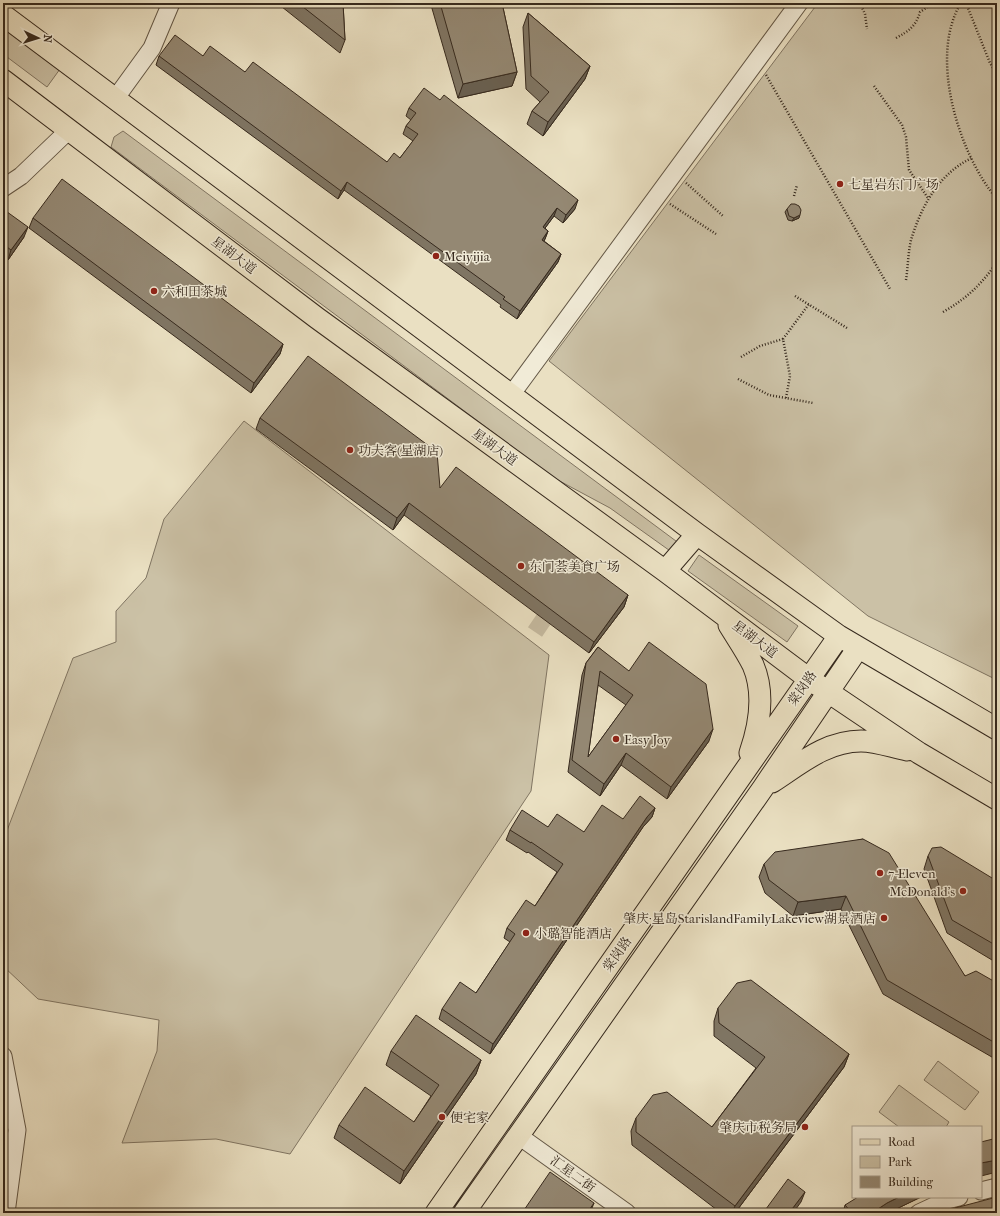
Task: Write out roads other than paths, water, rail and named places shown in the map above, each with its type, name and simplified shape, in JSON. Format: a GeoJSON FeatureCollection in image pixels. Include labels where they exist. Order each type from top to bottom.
{"type":"FeatureCollection","features":[{"type":"Feature","properties":{"kind":"main road"},"geometry":{"type":"LineString","coordinates":[[3,15],[697,534],[839,636],[997,729]]}},
{"type":"Feature","properties":{"kind":"main road","name":"星湖大道"},"geometry":{"type":"LineString","coordinates":[[3,80],[318,318],[665,571],[723,616],[809,679],[919,753],[997,799]]}},
{"type":"Feature","properties":{"kind":"main road"},"geometry":{"type":"LineString","coordinates":[[665,571],[697,534]]}},
{"type":"Feature","properties":{"kind":"main road"},"geometry":{"type":"LineString","coordinates":[[723,616],[753,665],[759,687],[760,708],[756,734],[742,774]]}},
{"type":"Feature","properties":{"kind":"main road","name":"棠岗路"},"geometry":{"type":"LineString","coordinates":[[436,1213],[839,636]]}},
{"type":"Feature","properties":{"kind":"main road","name":"棠岗路"},"geometry":{"type":"LineString","coordinates":[[464,1213],[763,788],[858,648]]}},
{"type":"Feature","properties":{"kind":"main road"},"geometry":{"type":"LineString","coordinates":[[763,788],[824,748],[844,742],[862,741],[919,753]]}},
{"type":"Feature","properties":{"kind":"main road"},"geometry":{"type":"LineString","coordinates":[[586,997],[606,1012]]}},
{"type":"Feature","properties":{"kind":"street"},"geometry":{"type":"LineString","coordinates":[[115,99],[152,48],[171,3]]}},
{"type":"Feature","properties":{"kind":"street"},"geometry":{"type":"LineString","coordinates":[[512,395],[799,3]]}},
{"type":"Feature","properties":{"kind":"street"},"geometry":{"type":"LineString","coordinates":[[3,188],[21,176],[69,130]]}},
{"type":"Feature","properties":{"kind":"street"},"geometry":{"type":"LineString","coordinates":[[3,1056],[17,1130],[6,1213]]}},
{"type":"Feature","properties":{"kind":"street","name":"汇星二街"},"geometry":{"type":"LineString","coordinates":[[519,1136],[627,1213]]}},
{"type":"Feature","properties":{"kind":"street"},"geometry":{"type":"LineString","coordinates":[[982,1191],[997,1187]]}},
{"type":"Feature","properties":{"kind":"street"},"geometry":{"type":"LineString","coordinates":[[919,1213],[946,1200],[955,1198]]}},
{"type":"Feature","properties":{"kind":"tunnel"},"geometry":{"type":"LineString","coordinates":[[535,632],[556,601]]}},
{"type":"Feature","properties":{"kind":"place","name":"七星岩东门广场"},"geometry":{"type":"Point","coordinates":[840,184]}},
{"type":"Feature","properties":{"kind":"place","name":"Meiyijia"},"geometry":{"type":"Point","coordinates":[436,256]}},
{"type":"Feature","properties":{"kind":"place","name":"六和田茶城"},"geometry":{"type":"Point","coordinates":[154,291]}},
{"type":"Feature","properties":{"kind":"place","name":"功夫客(星湖店)"},"geometry":{"type":"Point","coordinates":[350,450]}},
{"type":"Feature","properties":{"kind":"place","name":"东门荟美食广场"},"geometry":{"type":"Point","coordinates":[521,566]}},
{"type":"Feature","properties":{"kind":"place","name":"Easy Joy"},"geometry":{"type":"Point","coordinates":[616,739]}},
{"type":"Feature","properties":{"kind":"place","name":"7-Eleven"},"geometry":{"type":"Point","coordinates":[880,873]}},
{"type":"Feature","properties":{"kind":"place","name":"McDonald's"},"geometry":{"type":"Point","coordinates":[963,891]}},
{"type":"Feature","properties":{"kind":"place","name":"肇庆·星岛StarislandFamilyLakeview湖景酒店"},"geometry":{"type":"Point","coordinates":[884,918]}},
{"type":"Feature","properties":{"kind":"place","name":"小璐智能酒店"},"geometry":{"type":"Point","coordinates":[526,933]}},
{"type":"Feature","properties":{"kind":"place","name":"便宅家"},"geometry":{"type":"Point","coordinates":[442,1117]}},
{"type":"Feature","properties":{"kind":"place","name":"肇庆市税务局"},"geometry":{"type":"Point","coordinates":[805,1127]}}]}
